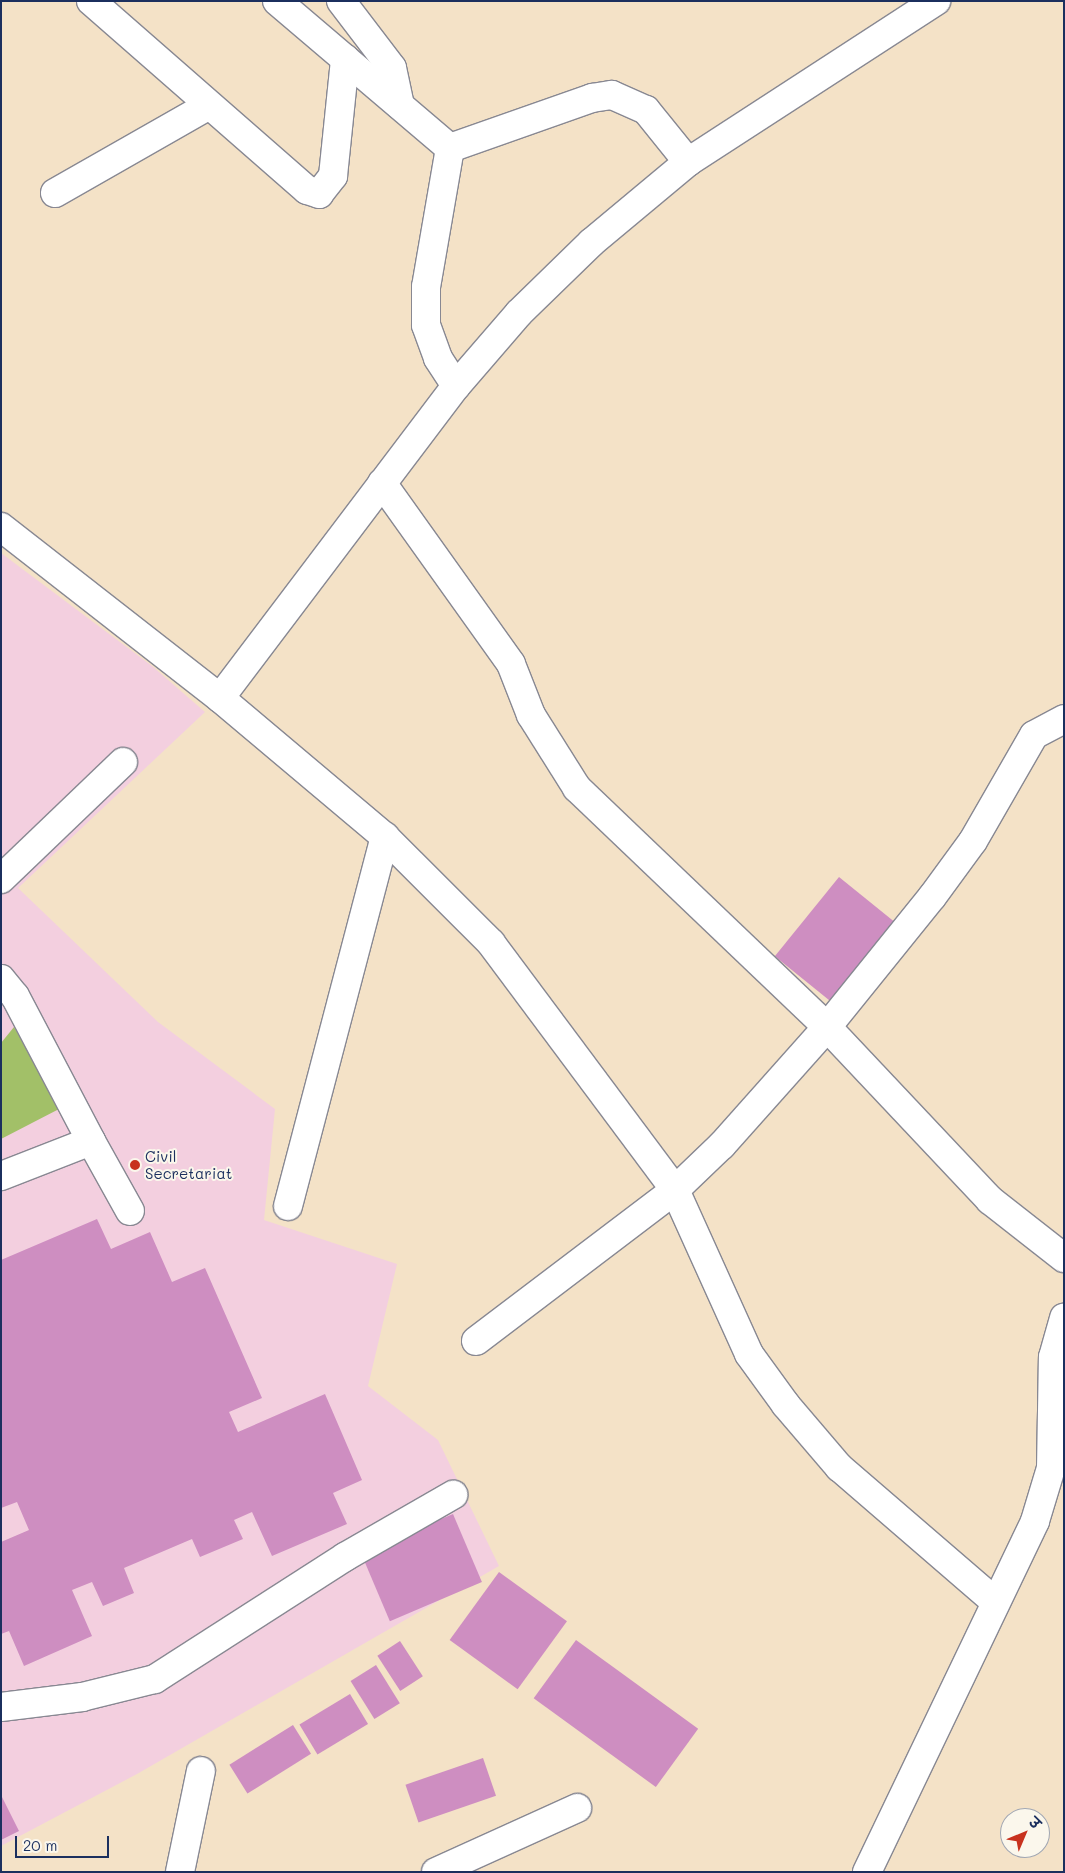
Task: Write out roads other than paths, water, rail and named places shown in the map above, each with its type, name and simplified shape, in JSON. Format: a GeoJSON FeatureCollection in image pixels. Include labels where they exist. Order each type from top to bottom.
{"type":"FeatureCollection","features":[{"type":"Feature","properties":{"kind":"street"},"geometry":{"type":"LineString","coordinates":[[90,1],[307,190],[318,194],[333,176],[345,59]]}},
{"type":"Feature","properties":{"kind":"street"},"geometry":{"type":"LineString","coordinates":[[277,1],[450,148]]}},
{"type":"Feature","properties":{"kind":"street"},"geometry":{"type":"LineString","coordinates":[[342,1],[392,68],[400,105]]}},
{"type":"Feature","properties":{"kind":"street"},"geometry":{"type":"LineString","coordinates":[[220,698],[456,386],[519,313],[592,242],[688,162],[936,1]]}},
{"type":"Feature","properties":{"kind":"street"},"geometry":{"type":"LineString","coordinates":[[450,148],[592,98],[612,95],[646,110],[688,162]]}},
{"type":"Feature","properties":{"kind":"street"},"geometry":{"type":"LineString","coordinates":[[55,193],[209,105]]}},
{"type":"Feature","properties":{"kind":"street"},"geometry":{"type":"LineString","coordinates":[[450,148],[426,287],[426,325],[438,358],[456,386]]}},
{"type":"Feature","properties":{"kind":"street"},"geometry":{"type":"LineString","coordinates":[[382,483],[512,664],[531,714],[578,788],[826,1027],[990,1200],[1064,1258]]}},
{"type":"Feature","properties":{"kind":"street"},"geometry":{"type":"LineString","coordinates":[[1,526],[220,698],[385,836],[491,943],[675,1190],[749,1354],[786,1405],[839,1467],[994,1601]]}},
{"type":"Feature","properties":{"kind":"street"},"geometry":{"type":"LineString","coordinates":[[476,1342],[675,1190],[826,1027],[973,841],[1034,735],[1064,719]]}},
{"type":"Feature","properties":{"kind":"street"},"geometry":{"type":"LineString","coordinates":[[1,879],[123,762]]}},
{"type":"Feature","properties":{"kind":"street"},"geometry":{"type":"LineString","coordinates":[[288,1206],[385,836]]}},
{"type":"Feature","properties":{"kind":"street"},"geometry":{"type":"LineString","coordinates":[[6,994],[130,1211]]}},
{"type":"Feature","properties":{"kind":"street"},"geometry":{"type":"LineString","coordinates":[[1,1176],[91,1142]]}},
{"type":"Feature","properties":{"kind":"street"},"geometry":{"type":"LineString","coordinates":[[867,1872],[994,1601],[1058,1475],[1050,1392],[1064,1318]]}},
{"type":"Feature","properties":{"kind":"street"},"geometry":{"type":"LineString","coordinates":[[1,1707],[82,1697],[155,1679],[345,1557],[453,1495]]}},
{"type":"Feature","properties":{"kind":"street"},"geometry":{"type":"LineString","coordinates":[[180,1872],[201,1771]]}},
{"type":"Feature","properties":{"kind":"street"},"geometry":{"type":"LineString","coordinates":[[436,1872],[578,1808]]}},
{"type":"Feature","properties":{"kind":"place","name":"Civil Secretariat"},"geometry":{"type":"Point","coordinates":[135,1165]}}]}
